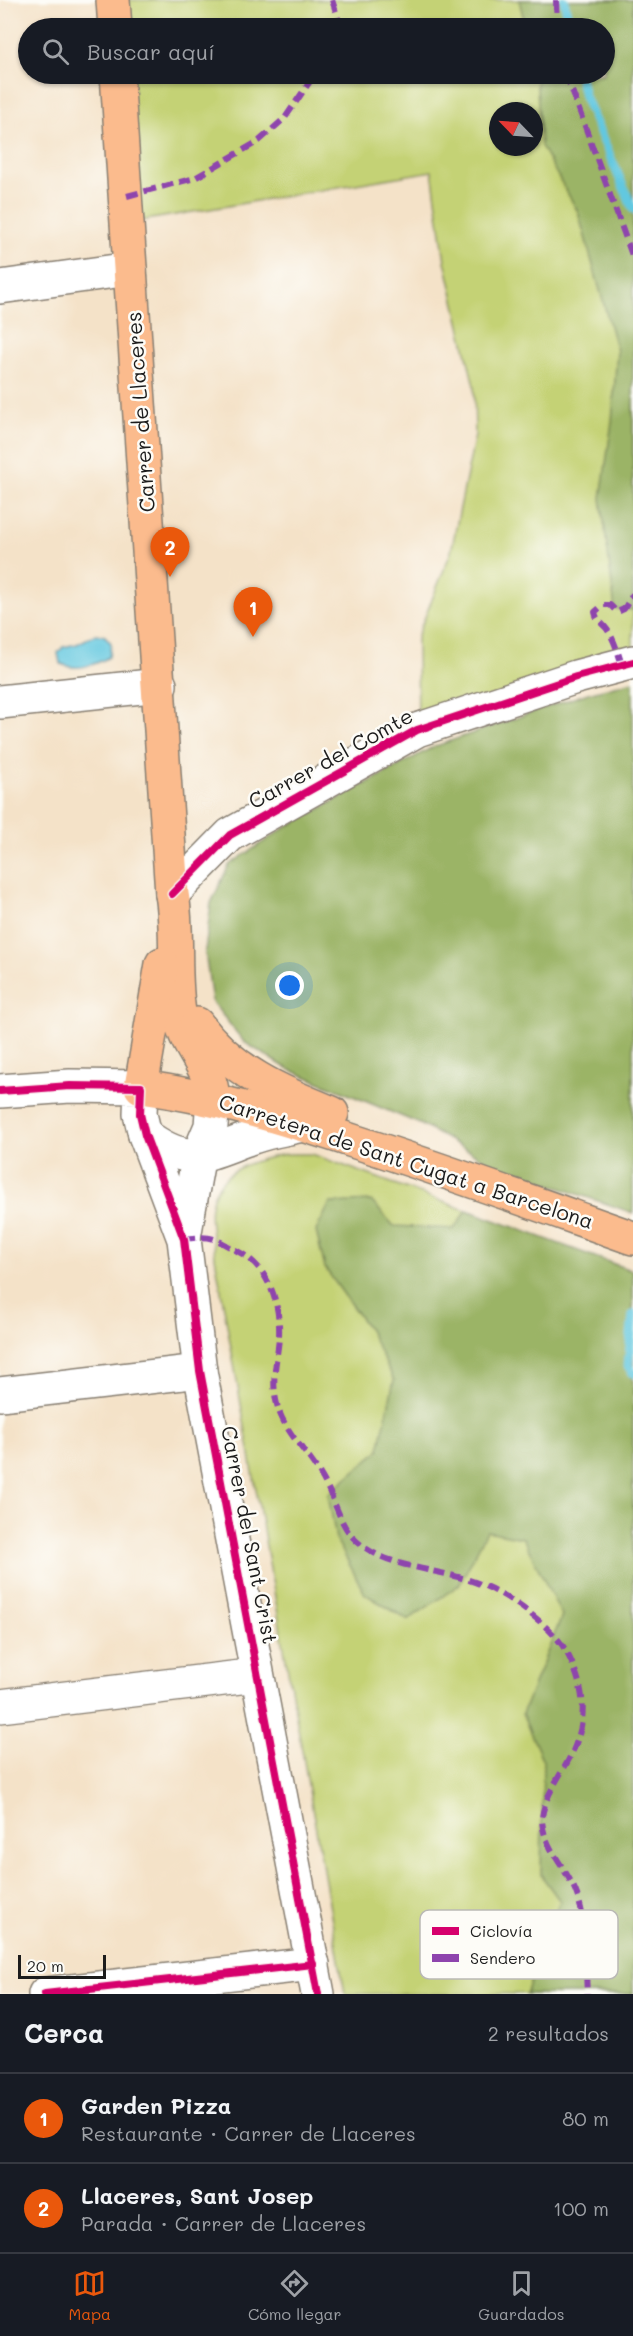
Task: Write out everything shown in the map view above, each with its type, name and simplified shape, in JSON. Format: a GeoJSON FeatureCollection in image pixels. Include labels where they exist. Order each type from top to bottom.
{"type":"FeatureCollection","features":[{"type":"Feature","properties":{"kind":"main road"},"geometry":{"type":"LineString","coordinates":[[113,0],[114,18]]}},
{"type":"Feature","properties":{"kind":"main road","name":"Carrer de Llaceres"},"geometry":{"type":"LineString","coordinates":[[118,84],[160,685],[172,894]]}},
{"type":"Feature","properties":{"kind":"main road","name":"Carrer del Sant Crist"},"geometry":{"type":"LineString","coordinates":[[172,894],[177,936],[178,998],[181,1021],[212,1084],[213,1098]]}},
{"type":"Feature","properties":{"kind":"main road","name":"Carrer del Sant Crist"},"geometry":{"type":"LineString","coordinates":[[141,1087],[172,894]]}},
{"type":"Feature","properties":{"kind":"main road"},"geometry":{"type":"LineString","coordinates":[[178,998],[208,1039],[249,1075],[295,1099],[394,1140],[434,1167]]}},
{"type":"Feature","properties":{"kind":"main road","name":"Carretera de Sant Cugat a Barcelona"},"geometry":{"type":"LineString","coordinates":[[141,1087],[213,1098],[303,1125],[434,1167],[619,1233]]}},
{"type":"Feature","properties":{"kind":"street"},"geometry":{"type":"LineString","coordinates":[[0,287],[130,269]]}},
{"type":"Feature","properties":{"kind":"street","name":"Carrer del Comte"},"geometry":{"type":"LineString","coordinates":[[172,894],[231,835],[417,730],[576,676],[633,662]]}},
{"type":"Feature","properties":{"kind":"street"},"geometry":{"type":"LineString","coordinates":[[0,702],[160,685]]}},
{"type":"Feature","properties":{"kind":"street"},"geometry":{"type":"LineString","coordinates":[[0,1091],[70,1086],[141,1087]]}},
{"type":"Feature","properties":{"kind":"street","name":"Carrer del Sant Crist"},"geometry":{"type":"LineString","coordinates":[[141,1087],[140,1114],[145,1135],[184,1239],[200,1371],[316,1979]]}},
{"type":"Feature","properties":{"kind":"street","name":"Carrer del Sant Crist"},"geometry":{"type":"LineString","coordinates":[[184,1239],[199,1154],[211,1126],[213,1098]]}},
{"type":"Feature","properties":{"kind":"street"},"geometry":{"type":"LineString","coordinates":[[145,1135],[165,1150],[175,1154],[216,1153],[253,1136],[303,1125]]}},
{"type":"Feature","properties":{"kind":"street"},"geometry":{"type":"LineString","coordinates":[[0,1394],[200,1371]]}},
{"type":"Feature","properties":{"kind":"street"},"geometry":{"type":"LineString","coordinates":[[0,1706],[257,1675]]}},
{"type":"Feature","properties":{"kind":"street"},"geometry":{"type":"LineString","coordinates":[[45,1994],[316,1979]]}},
{"type":"Feature","properties":{"kind":"green space"},"geometry":{"type":"Polygon","coordinates":[[[113,0],[633,0],[633,662],[418,729],[417,637],[451,552],[475,435],[474,386],[445,261],[432,171],[128,223],[119,84],[615,84],[615,18],[114,18],[113,0]]]}},
{"type":"Feature","properties":{"kind":"green space"},"geometry":{"type":"Polygon","coordinates":[[[519,0],[633,0],[633,610],[615,609],[601,498],[612,422],[617,351],[578,212],[543,150],[543,102],[538,102],[537,84],[615,84],[615,18],[524,18],[519,0]]]}},
{"type":"Feature","properties":{"kind":"green space"},"geometry":{"type":"Polygon","coordinates":[[[633,681],[633,1213],[496,1166],[420,1124],[288,1069],[244,1042],[212,1002],[205,951],[211,903],[229,865],[283,829],[433,747],[588,693],[633,681]]]}},
{"type":"Feature","properties":{"kind":"green space"},"geometry":{"type":"Polygon","coordinates":[[[286,1154],[312,1154],[633,1271],[633,1994],[345,1994],[210,1218],[215,1193],[221,1183],[239,1168],[262,1159],[286,1154]]]}},
{"type":"Feature","properties":{"kind":"green space"},"geometry":{"type":"Polygon","coordinates":[[[371,1201],[394,1226],[454,1229],[467,1210],[633,1271],[633,1994],[526,1994],[531,1979],[618,1979],[618,1910],[557,1910],[560,1901],[541,1875],[543,1761],[522,1714],[562,1616],[523,1538],[487,1531],[459,1585],[408,1620],[365,1594],[336,1539],[328,1494],[379,1450],[394,1380],[369,1330],[325,1268],[316,1231],[330,1203],[371,1201]]]}},
{"type":"Feature","properties":{"kind":"water"},"geometry":{"type":"Polygon","coordinates":[[[96,634],[105,636],[111,643],[109,657],[98,663],[78,667],[60,663],[58,653],[63,647],[77,644],[96,634]]]}},
{"type":"Feature","properties":{"kind":"waterway"},"geometry":{"type":"LineString","coordinates":[[564,0],[568,18]]}},
{"type":"Feature","properties":{"kind":"waterway"},"geometry":{"type":"LineString","coordinates":[[581,84],[584,96],[633,209]]}},
{"type":"Feature","properties":{"kind":"waterway"},"geometry":{"type":"LineString","coordinates":[[633,1315],[628,1366],[633,1373]]}},
{"type":"Feature","properties":{"kind":"marked path"},"geometry":{"type":"LineString","coordinates":[[332,0],[338,18]]}},
{"type":"Feature","properties":{"kind":"marked path"},"geometry":{"type":"LineString","coordinates":[[556,0],[557,18]]}},
{"type":"Feature","properties":{"kind":"marked path"},"geometry":{"type":"LineString","coordinates":[[127,196],[195,178],[259,141],[285,118],[308,84]]}},
{"type":"Feature","properties":{"kind":"marked path"},"geometry":{"type":"LineString","coordinates":[[570,84],[633,258]]}},
{"type":"Feature","properties":{"kind":"marked path"},"geometry":{"type":"LineString","coordinates":[[622,665],[611,636],[595,612],[603,605],[610,605],[617,612],[624,609],[633,594]]}},
{"type":"Feature","properties":{"kind":"marked path"},"geometry":{"type":"LineString","coordinates":[[184,1239],[202,1237],[218,1241],[250,1260],[267,1280],[277,1306],[279,1320],[274,1387],[279,1411],[287,1427],[320,1474],[343,1523],[354,1538],[368,1550],[385,1558],[462,1578],[503,1595],[540,1621],[566,1651],[574,1667],[582,1698],[581,1727],[577,1742],[547,1800],[542,1818],[546,1839],[573,1885],[582,1910]]}},
{"type":"Feature","properties":{"kind":"marked path"},"geometry":{"type":"LineString","coordinates":[[586,1979],[587,1994]]}},
{"type":"Feature","properties":{"kind":"cycle path"},"geometry":{"type":"LineString","coordinates":[[172,894],[230,835],[417,730],[576,677],[633,662]]}},
{"type":"Feature","properties":{"kind":"cycle path"},"geometry":{"type":"LineString","coordinates":[[0,1091],[70,1086],[141,1087],[140,1114],[145,1135],[184,1239],[200,1371],[318,1994]]}},
{"type":"Feature","properties":{"kind":"cycle path"},"geometry":{"type":"LineString","coordinates":[[45,1994],[313,1964]]}},
{"type":"Feature","properties":{"kind":"place","name":"Llaceres, Sant Josep"},"geometry":{"type":"Point","coordinates":[170,577]}},
{"type":"Feature","properties":{"kind":"place","name":"Garden Pizza"},"geometry":{"type":"Point","coordinates":[253,637]}}]}
